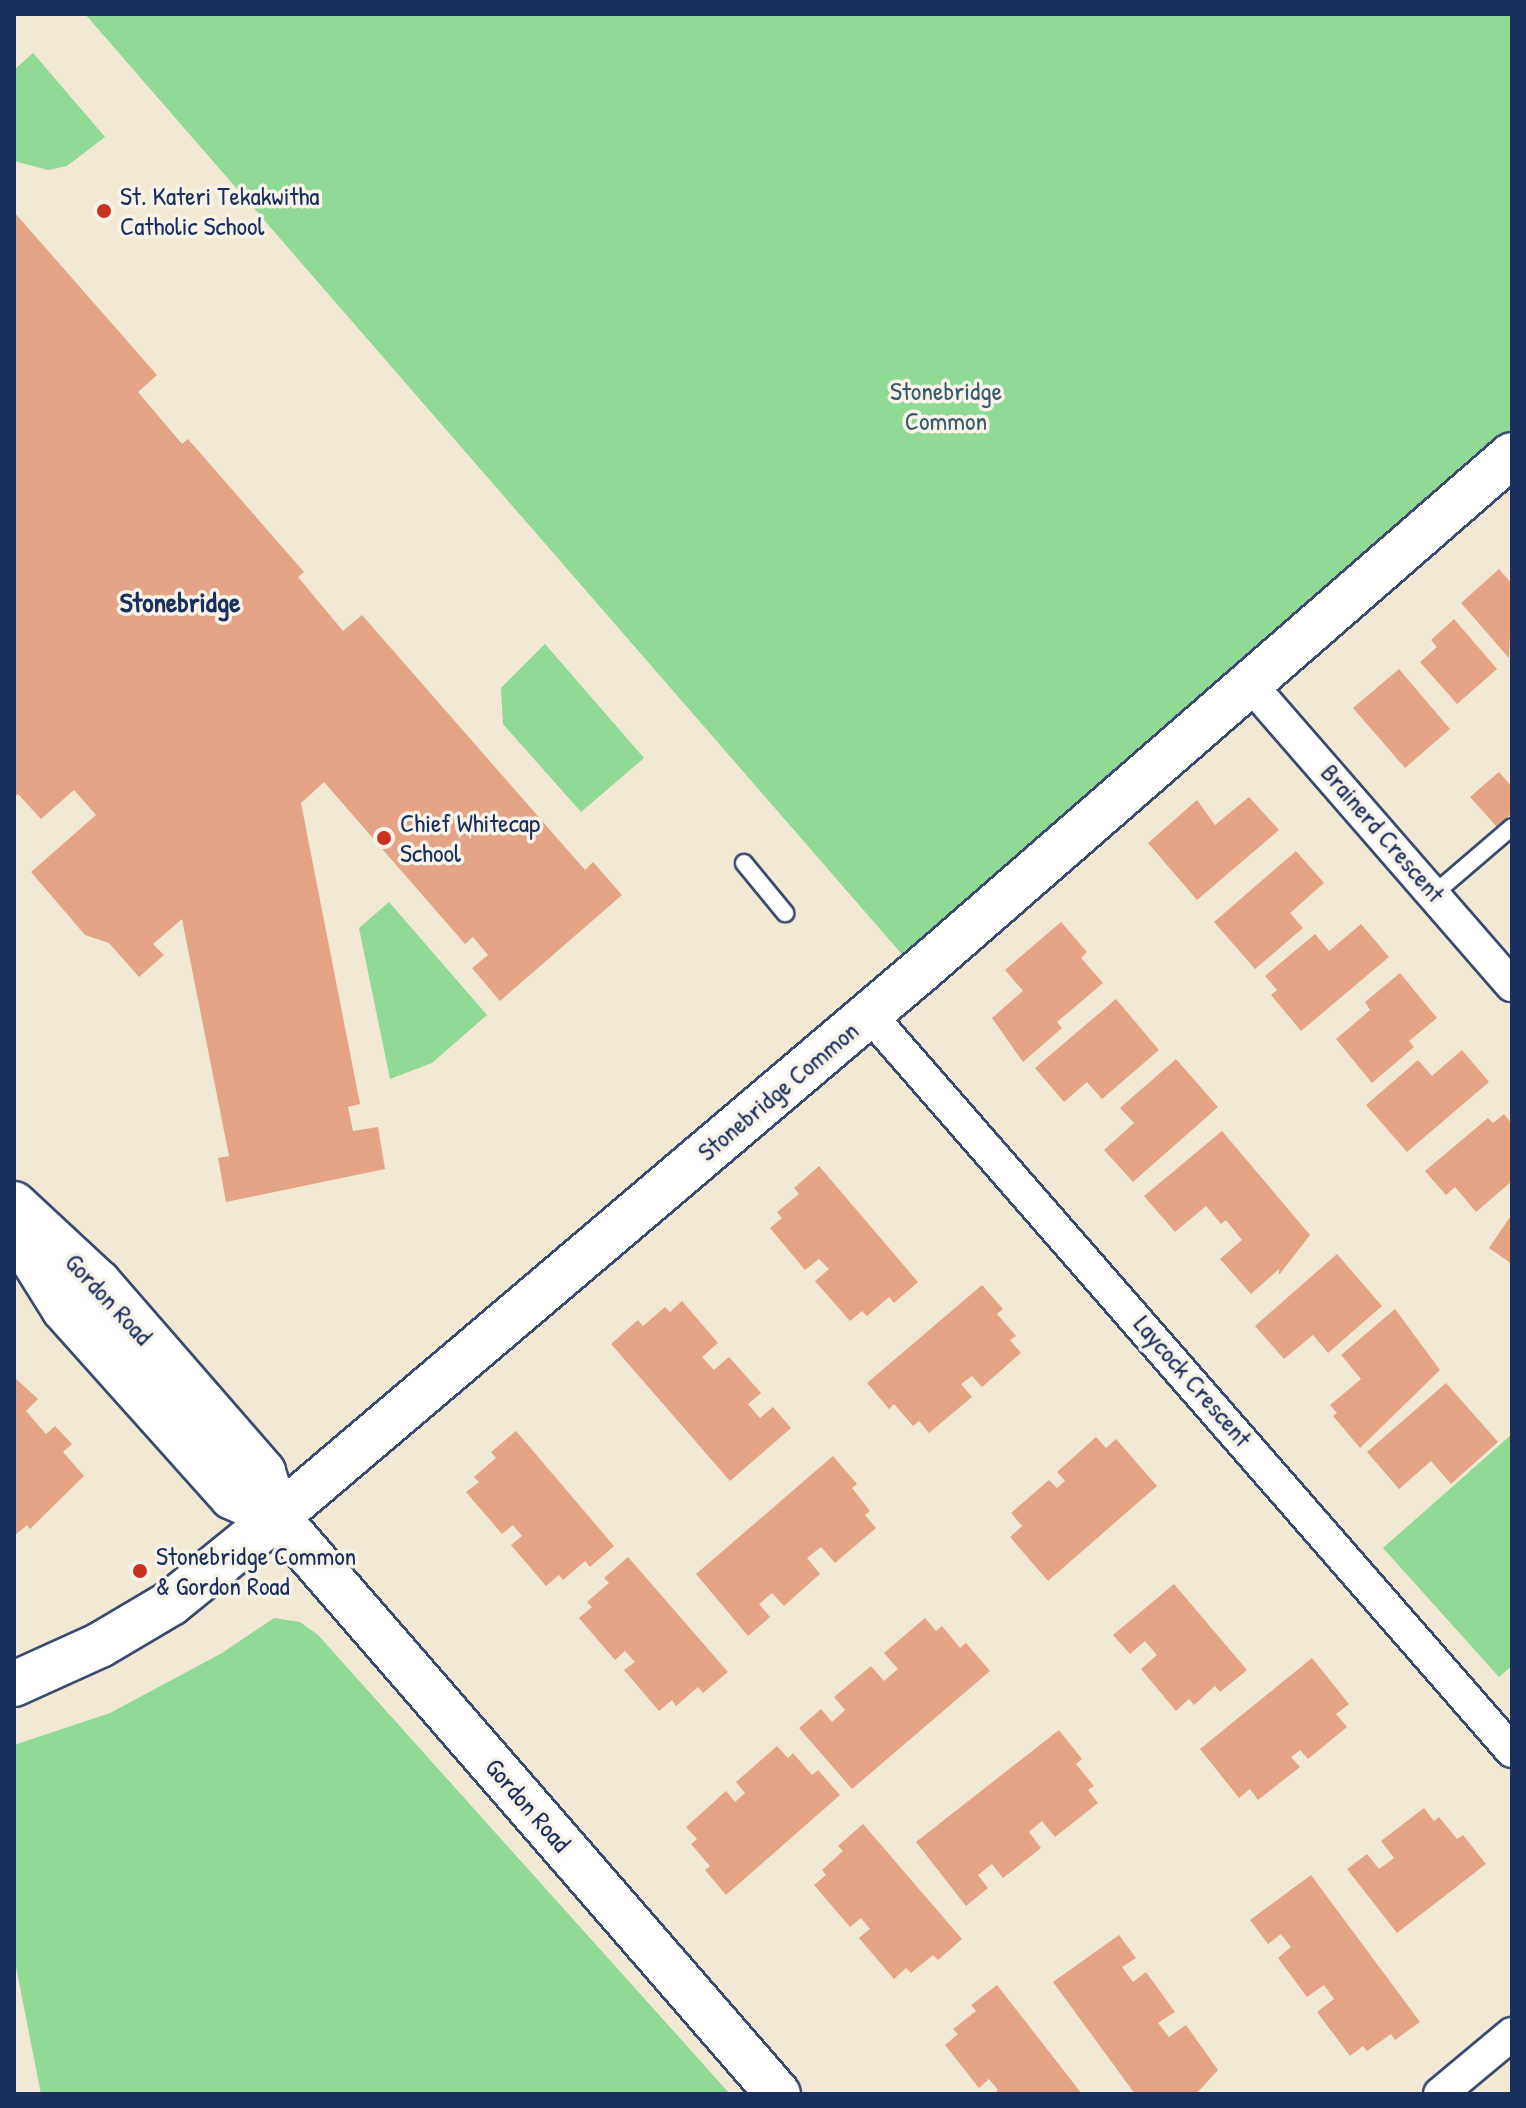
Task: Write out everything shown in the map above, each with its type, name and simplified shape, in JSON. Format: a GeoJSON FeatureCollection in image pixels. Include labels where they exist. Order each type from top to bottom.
{"type":"FeatureCollection","features":[{"type":"Feature","properties":{"kind":"street","name":"Stonebridge Common"},"geometry":{"type":"LineString","coordinates":[[14,1684],[100,1645],[171,1603],[277,1517],[869,1014],[1512,455]]}},
{"type":"Feature","properties":{"kind":"street","name":"Brainerd Crescent"},"geometry":{"type":"LineString","coordinates":[[1250,684],[1512,985]]}},
{"type":"Feature","properties":{"kind":"street","name":"Laycock Crescent"},"geometry":{"type":"LineString","coordinates":[[869,1014],[1512,1751]]}},
{"type":"Feature","properties":{"kind":"street","name":"Gordon Road"},"geometry":{"type":"LineString","coordinates":[[14,1204],[98,1282],[263,1472],[277,1517],[778,2094]]}},
{"type":"Feature","properties":{"kind":"street","name":"Gordon Road"},"geometry":{"type":"LineString","coordinates":[[14,1229],[64,1309],[232,1497],[277,1517]]}},
{"type":"Feature","properties":{"kind":"street"},"geometry":{"type":"LineString","coordinates":[[1440,2094],[1512,2034]]}},
{"type":"Feature","properties":{"kind":"lane"},"geometry":{"type":"LineString","coordinates":[[1435,893],[1512,827]]}},
{"type":"Feature","properties":{"kind":"lane"},"geometry":{"type":"LineString","coordinates":[[744,863],[785,913]]}},
{"type":"Feature","properties":{"kind":"green space","name":"Stonebridge Common"},"geometry":{"type":"Polygon","coordinates":[[[85,14],[1512,14],[1512,436],[906,959],[85,14]]]}},
{"type":"Feature","properties":{"kind":"green space"},"geometry":{"type":"Polygon","coordinates":[[[33,53],[105,137],[67,166],[48,170],[14,161],[14,70],[33,53]]]}},
{"type":"Feature","properties":{"kind":"green space"},"geometry":{"type":"Polygon","coordinates":[[[545,644],[644,758],[581,812],[503,724],[501,688],[545,644]]]}},
{"type":"Feature","properties":{"kind":"green space"},"geometry":{"type":"Polygon","coordinates":[[[389,902],[487,1015],[432,1063],[390,1079],[359,928],[389,902]]]}},
{"type":"Feature","properties":{"kind":"green space"},"geometry":{"type":"Polygon","coordinates":[[[1512,1434],[1512,1666],[1499,1677],[1383,1548],[1512,1434]]]}},
{"type":"Feature","properties":{"kind":"green space"},"geometry":{"type":"Polygon","coordinates":[[[274,1618],[300,1622],[318,1635],[730,2094],[41,2094],[14,1957],[14,1745],[110,1713],[222,1653],[274,1618]]]}},
{"type":"Feature","properties":{"kind":"building"},"geometry":{"type":"Polygon","coordinates":[[[14,212],[157,375],[138,392],[182,444],[188,439],[304,572],[298,577],[343,631],[362,615],[585,870],[593,862],[622,895],[500,1001],[472,968],[488,955],[473,937],[465,944],[324,782],[301,803],[360,1104],[348,1107],[353,1131],[378,1127],[385,1169],[226,1202],[218,1158],[229,1156],[182,919],[153,944],[164,955],[139,977],[109,943],[85,935],[31,872],[96,815],[74,790],[41,819],[18,794],[14,797],[14,212]]]}},
{"type":"Feature","properties":{"kind":"building"},"geometry":{"type":"Polygon","coordinates":[[[1499,569],[1512,584],[1509,658],[1461,603],[1499,569]]]}},
{"type":"Feature","properties":{"kind":"building"},"geometry":{"type":"Polygon","coordinates":[[[1454,619],[1497,669],[1457,704],[1420,662],[1437,647],[1431,640],[1454,619]]]}},
{"type":"Feature","properties":{"kind":"building"},"geometry":{"type":"Polygon","coordinates":[[[1399,669],[1450,729],[1405,768],[1353,708],[1399,669]]]}},
{"type":"Feature","properties":{"kind":"building"},"geometry":{"type":"Polygon","coordinates":[[[1499,772],[1512,787],[1512,813],[1497,827],[1470,797],[1499,772]]]}},
{"type":"Feature","properties":{"kind":"building"},"geometry":{"type":"Polygon","coordinates":[[[1249,797],[1279,830],[1197,900],[1148,843],[1197,800],[1215,825],[1249,797]]]}},
{"type":"Feature","properties":{"kind":"building"},"geometry":{"type":"Polygon","coordinates":[[[1296,851],[1324,883],[1290,913],[1303,928],[1255,969],[1214,922],[1296,851]]]}},
{"type":"Feature","properties":{"kind":"building"},"geometry":{"type":"Polygon","coordinates":[[[1061,922],[1087,952],[1081,958],[1103,983],[1057,1022],[1062,1028],[1023,1062],[992,1018],[1023,991],[1005,970],[1061,922]]]}},
{"type":"Feature","properties":{"kind":"building"},"geometry":{"type":"Polygon","coordinates":[[[1361,924],[1389,957],[1301,1031],[1271,995],[1277,990],[1265,976],[1315,934],[1329,951],[1361,924]]]}},
{"type":"Feature","properties":{"kind":"building"},"geometry":{"type":"Polygon","coordinates":[[[1400,973],[1437,1018],[1409,1041],[1414,1047],[1372,1083],[1336,1039],[1370,1010],[1365,1002],[1400,973]]]}},
{"type":"Feature","properties":{"kind":"building"},"geometry":{"type":"Polygon","coordinates":[[[1116,999],[1159,1050],[1102,1099],[1087,1082],[1064,1102],[1035,1068],[1116,999]]]}},
{"type":"Feature","properties":{"kind":"building"},"geometry":{"type":"Polygon","coordinates":[[[1462,1050],[1489,1082],[1407,1152],[1366,1105],[1418,1060],[1432,1076],[1462,1050]]]}},
{"type":"Feature","properties":{"kind":"building"},"geometry":{"type":"Polygon","coordinates":[[[1176,1059],[1218,1107],[1133,1182],[1104,1150],[1134,1123],[1120,1108],[1176,1059]]]}},
{"type":"Feature","properties":{"kind":"building"},"geometry":{"type":"Polygon","coordinates":[[[1504,1114],[1512,1124],[1512,1181],[1476,1212],[1455,1187],[1446,1195],[1425,1171],[1488,1118],[1493,1123],[1504,1114]]]}},
{"type":"Feature","properties":{"kind":"building"},"geometry":{"type":"Polygon","coordinates":[[[1222,1131],[1310,1235],[1279,1275],[1279,1269],[1251,1294],[1220,1259],[1242,1240],[1226,1220],[1221,1224],[1206,1206],[1175,1232],[1144,1196],[1222,1131]]]}},
{"type":"Feature","properties":{"kind":"building"},"geometry":{"type":"Polygon","coordinates":[[[819,1166],[918,1282],[894,1303],[889,1297],[867,1316],[862,1311],[850,1321],[815,1281],[829,1269],[819,1259],[805,1270],[770,1228],[782,1218],[777,1212],[799,1194],[794,1188],[819,1166]]]}},
{"type":"Feature","properties":{"kind":"building"},"geometry":{"type":"Polygon","coordinates":[[[1512,1214],[1512,1264],[1489,1248],[1512,1214]]]}},
{"type":"Feature","properties":{"kind":"building"},"geometry":{"type":"Polygon","coordinates":[[[1337,1254],[1382,1306],[1328,1353],[1313,1335],[1284,1359],[1255,1326],[1337,1254]]]}},
{"type":"Feature","properties":{"kind":"building"},"geometry":{"type":"Polygon","coordinates":[[[982,1285],[1003,1309],[997,1314],[1016,1336],[1010,1340],[1021,1353],[982,1387],[972,1376],[961,1384],[972,1397],[929,1433],[919,1421],[913,1426],[894,1404],[889,1409],[867,1383],[982,1285]]]}},
{"type":"Feature","properties":{"kind":"building"},"geometry":{"type":"Polygon","coordinates":[[[682,1301],[718,1343],[702,1357],[714,1370],[729,1357],[761,1393],[748,1404],[760,1418],[773,1407],[791,1428],[730,1481],[611,1344],[638,1320],[643,1326],[665,1307],[670,1312],[682,1301]]]}},
{"type":"Feature","properties":{"kind":"building"},"geometry":{"type":"Polygon","coordinates":[[[1395,1309],[1440,1370],[1360,1448],[1333,1416],[1337,1413],[1330,1405],[1361,1379],[1341,1355],[1395,1309]]]}},
{"type":"Feature","properties":{"kind":"building"},"geometry":{"type":"Polygon","coordinates":[[[14,1377],[38,1399],[26,1411],[46,1434],[55,1426],[72,1444],[63,1452],[84,1476],[30,1529],[27,1525],[14,1536],[14,1377]]]}},
{"type":"Feature","properties":{"kind":"building"},"geometry":{"type":"Polygon","coordinates":[[[1446,1383],[1498,1442],[1451,1484],[1431,1461],[1399,1489],[1367,1452],[1446,1383]]]}},
{"type":"Feature","properties":{"kind":"building"},"geometry":{"type":"Polygon","coordinates":[[[516,1431],[614,1546],[590,1567],[585,1561],[563,1580],[559,1575],[546,1586],[511,1545],[522,1536],[513,1525],[502,1534],[466,1492],[479,1482],[474,1477],[496,1458],[491,1452],[516,1431]]]}},
{"type":"Feature","properties":{"kind":"building"},"geometry":{"type":"Polygon","coordinates":[[[1096,1437],[1106,1448],[1116,1439],[1157,1486],[1048,1581],[1010,1537],[1022,1526],[1011,1513],[1049,1480],[1057,1488],[1065,1481],[1057,1472],[1096,1437]]]}},
{"type":"Feature","properties":{"kind":"building"},"geometry":{"type":"Polygon","coordinates":[[[833,1456],[857,1484],[852,1488],[870,1511],[865,1515],[876,1528],[835,1563],[821,1547],[807,1558],[820,1574],[784,1606],[772,1593],[759,1604],[770,1617],[748,1636],[696,1574],[833,1456]]]}},
{"type":"Feature","properties":{"kind":"building"},"geometry":{"type":"Polygon","coordinates":[[[628,1557],[728,1672],[703,1693],[698,1687],[676,1706],[672,1700],[659,1711],[624,1670],[635,1662],[625,1651],[615,1660],[579,1618],[592,1607],[587,1602],[609,1583],[604,1578],[628,1557]]]}},
{"type":"Feature","properties":{"kind":"building"},"geometry":{"type":"Polygon","coordinates":[[[1174,1584],[1247,1670],[1220,1692],[1215,1686],[1194,1705],[1189,1699],[1176,1711],[1141,1669],[1157,1655],[1145,1641],[1130,1654],[1113,1635],[1174,1584]]]}},
{"type":"Feature","properties":{"kind":"building"},"geometry":{"type":"Polygon","coordinates":[[[925,1618],[936,1631],[942,1626],[960,1648],[966,1643],[990,1671],[852,1789],[799,1728],[821,1709],[832,1722],[845,1710],[834,1697],[871,1666],[884,1681],[898,1669],[884,1653],[925,1618]]]}},
{"type":"Feature","properties":{"kind":"building"},"geometry":{"type":"Polygon","coordinates":[[[1312,1658],[1349,1704],[1336,1714],[1347,1727],[1308,1759],[1300,1750],[1291,1757],[1300,1767],[1258,1800],[1250,1789],[1239,1798],[1200,1749],[1312,1658]]]}},
{"type":"Feature","properties":{"kind":"building"},"geometry":{"type":"Polygon","coordinates":[[[1059,1730],[1082,1759],[1076,1764],[1094,1786],[1088,1790],[1098,1803],[1055,1837],[1042,1821],[1029,1832],[1041,1848],[1003,1878],[992,1864],[978,1875],[988,1888],[966,1906],[916,1842],[1059,1730]]]}},
{"type":"Feature","properties":{"kind":"building"},"geometry":{"type":"Polygon","coordinates":[[[777,1746],[788,1758],[793,1753],[812,1775],[818,1770],[840,1795],[726,1895],[705,1870],[710,1866],[691,1844],[697,1839],[686,1827],[726,1791],[735,1802],[745,1793],[736,1782],[777,1746]]]}},
{"type":"Feature","properties":{"kind":"building"},"geometry":{"type":"Polygon","coordinates":[[[1424,1808],[1434,1821],[1439,1817],[1457,1839],[1463,1835],[1486,1864],[1397,1933],[1347,1869],[1367,1854],[1379,1869],[1394,1858],[1381,1841],[1424,1808]]]}},
{"type":"Feature","properties":{"kind":"building"},"geometry":{"type":"Polygon","coordinates":[[[863,1824],[962,1939],[938,1960],[933,1955],[911,1973],[906,1968],[894,1979],[859,1938],[870,1929],[861,1918],[850,1927],[814,1885],[826,1875],[822,1870],[843,1851],[838,1846],[863,1824]]]}},
{"type":"Feature","properties":{"kind":"building"},"geometry":{"type":"Polygon","coordinates":[[[1311,1875],[1420,2022],[1395,2040],[1391,2034],[1367,2051],[1363,2046],[1350,2056],[1317,2012],[1334,1999],[1324,1985],[1307,1997],[1278,1958],[1291,1947],[1281,1934],[1268,1944],[1250,1920],[1311,1875]]]}},
{"type":"Feature","properties":{"kind":"building"},"geometry":{"type":"Polygon","coordinates":[[[1119,1935],[1136,1958],[1122,1967],[1133,1982],[1146,1972],[1175,2012],[1158,2023],[1169,2037],[1186,2025],[1218,2070],[1196,2094],[1135,2094],[1053,1982],[1119,1935]]]}},
{"type":"Feature","properties":{"kind":"building"},"geometry":{"type":"Polygon","coordinates":[[[997,1985],[1082,2094],[993,2094],[998,2090],[989,2079],[979,2088],[945,2045],[958,2034],[953,2029],[976,2011],[971,2005],[997,1985]]]}},
{"type":"Feature","properties":{"kind":"place","name":"St. Kateri Tekakwitha Catholic School"},"geometry":{"type":"Point","coordinates":[104,211]}},
{"type":"Feature","properties":{"kind":"place","name":"Chief Whitecap School"},"geometry":{"type":"Point","coordinates":[384,838]}},
{"type":"Feature","properties":{"kind":"place","name":"Stonebridge Common & Gordon Road"},"geometry":{"type":"Point","coordinates":[140,1571]}},
{"type":"Feature","properties":{"kind":"district","name":"Stonebridge"},"geometry":{"type":"Point","coordinates":[180,602]}}]}
